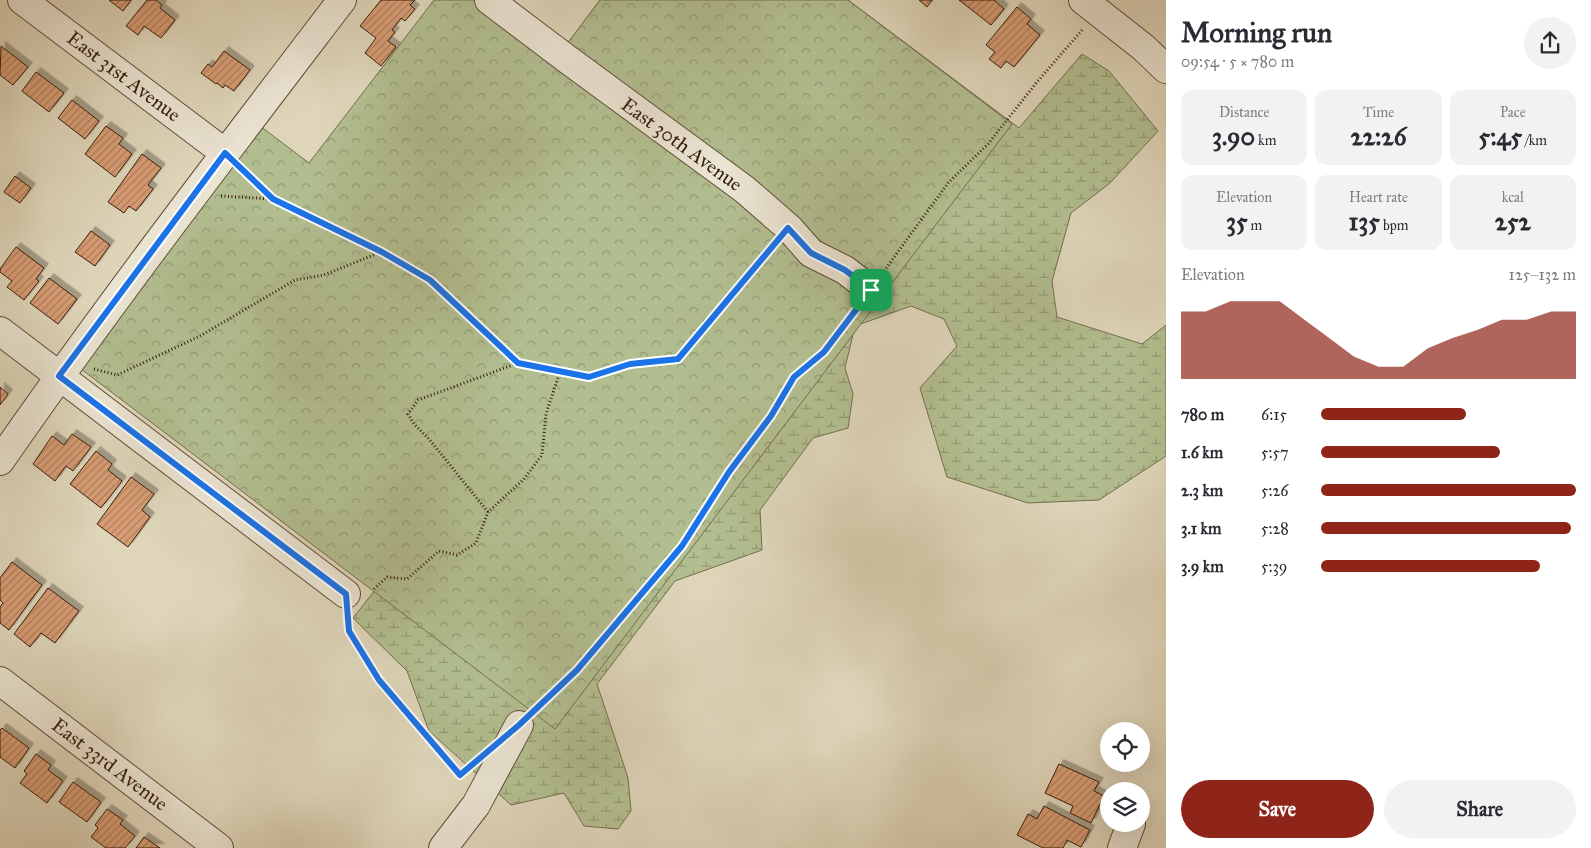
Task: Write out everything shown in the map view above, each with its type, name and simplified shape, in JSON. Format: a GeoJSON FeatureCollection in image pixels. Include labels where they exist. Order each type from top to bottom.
{"type":"FeatureCollection","features":[{"type":"Feature","properties":{"kind":"street","name":"East 31st Avenue"},"geometry":{"type":"LineString","coordinates":[[22,0],[225,153]]}},
{"type":"Feature","properties":{"kind":"street"},"geometry":{"type":"LineString","coordinates":[[0,461],[59,376],[200,186],[342,0]]}},
{"type":"Feature","properties":{"kind":"street","name":"East 30th Avenue"},"geometry":{"type":"LineString","coordinates":[[490,0],[744,189],[788,228],[811,253],[845,270],[871,290]]}},
{"type":"Feature","properties":{"kind":"street"},"geometry":{"type":"LineString","coordinates":[[1096,4],[1166,69]]}},
{"type":"Feature","properties":{"kind":"street"},"geometry":{"type":"LineString","coordinates":[[0,331],[346,594]]}},
{"type":"Feature","properties":{"kind":"street","name":"East 33rd Avenue"},"geometry":{"type":"LineString","coordinates":[[0,681],[220,848]]}},
{"type":"Feature","properties":{"kind":"street"},"geometry":{"type":"LineString","coordinates":[[443,848],[476,805],[519,725]]}},
{"type":"Feature","properties":{"kind":"street"},"geometry":{"type":"LineString","coordinates":[[1122,848],[1128,832]]}},
{"type":"Feature","properties":{"kind":"path"},"geometry":{"type":"LineString","coordinates":[[519,725],[577,670],[682,546],[729,472],[771,416],[794,377],[824,352],[948,183],[988,144],[1096,4]]}},
{"type":"Feature","properties":{"kind":"path"},"geometry":{"type":"LineString","coordinates":[[225,153],[273,199],[382,252],[430,280],[518,363],[589,377],[630,364],[678,359],[788,228]]}},
{"type":"Feature","properties":{"kind":"path"},"geometry":{"type":"LineString","coordinates":[[200,186],[215,196],[273,199]]}},
{"type":"Feature","properties":{"kind":"path"},"geometry":{"type":"LineString","coordinates":[[91,368],[117,374],[200,336],[294,280],[324,275],[382,252]]}},
{"type":"Feature","properties":{"kind":"path"},"geometry":{"type":"LineString","coordinates":[[488,512],[429,439],[414,424],[408,414],[418,400],[518,363]]}},
{"type":"Feature","properties":{"kind":"path"},"geometry":{"type":"LineString","coordinates":[[374,589],[387,577],[407,579],[439,551],[457,555],[476,543],[488,512],[524,479],[542,455],[546,414],[560,372]]}},
{"type":"Feature","properties":{"kind":"path"},"geometry":{"type":"LineString","coordinates":[[346,594],[349,631],[379,680],[460,775],[474,762]]}},
{"type":"Feature","properties":{"kind":"green space"},"geometry":{"type":"Polygon","coordinates":[[[434,0],[509,0],[567,44],[600,0],[848,0],[1012,124],[555,729],[81,369],[260,126],[309,163],[434,0]]]}},
{"type":"Feature","properties":{"kind":"green space"},"geometry":{"type":"Polygon","coordinates":[[[600,0],[848,0],[1019,128],[1082,54],[1109,71],[1158,131],[1110,183],[1071,213],[1052,281],[1057,317],[1142,344],[1166,325],[1166,456],[1099,500],[1028,503],[947,477],[920,388],[957,346],[944,319],[911,306],[855,326],[845,368],[853,394],[848,428],[813,438],[760,510],[762,550],[675,581],[597,684],[628,778],[631,811],[618,829],[584,826],[564,793],[511,805],[429,731],[407,671],[353,618],[375,590],[567,44],[600,0]]]}},
{"type":"Feature","properties":{"kind":"building"},"geometry":{"type":"Polygon","coordinates":[[[109,0],[131,0],[123,11],[109,0]]]}},
{"type":"Feature","properties":{"kind":"building"},"geometry":{"type":"Polygon","coordinates":[[[147,0],[156,0],[162,5],[160,8],[175,20],[161,38],[144,26],[138,35],[126,26],[147,0]]]}},
{"type":"Feature","properties":{"kind":"building"},"geometry":{"type":"Polygon","coordinates":[[[381,0],[415,0],[410,5],[415,9],[405,21],[401,18],[392,30],[395,32],[388,41],[396,47],[381,66],[365,53],[376,38],[360,26],[381,0]]]}},
{"type":"Feature","properties":{"kind":"building"},"geometry":{"type":"Polygon","coordinates":[[[919,0],[932,0],[927,7],[919,0]]]}},
{"type":"Feature","properties":{"kind":"building"},"geometry":{"type":"Polygon","coordinates":[[[959,0],[994,0],[1004,9],[991,25],[959,0]]]}},
{"type":"Feature","properties":{"kind":"building"},"geometry":{"type":"Polygon","coordinates":[[[1017,7],[1031,19],[1027,24],[1040,35],[1014,67],[1006,61],[1001,68],[989,59],[995,52],[986,45],[1017,7]]]}},
{"type":"Feature","properties":{"kind":"building"},"geometry":{"type":"Polygon","coordinates":[[[1,46],[28,67],[13,85],[0,75],[1,46]]]}},
{"type":"Feature","properties":{"kind":"building"},"geometry":{"type":"Polygon","coordinates":[[[224,51],[250,70],[234,91],[225,85],[223,88],[201,73],[208,64],[212,67],[224,51]]]}},
{"type":"Feature","properties":{"kind":"building"},"geometry":{"type":"Polygon","coordinates":[[[36,72],[64,93],[49,112],[22,91],[36,72]]]}},
{"type":"Feature","properties":{"kind":"building"},"geometry":{"type":"Polygon","coordinates":[[[72,100],[99,121],[85,139],[58,118],[72,100]]]}},
{"type":"Feature","properties":{"kind":"building"},"geometry":{"type":"Polygon","coordinates":[[[106,126],[123,138],[119,144],[132,154],[115,177],[85,154],[106,126]]]}},
{"type":"Feature","properties":{"kind":"building"},"geometry":{"type":"Polygon","coordinates":[[[142,154],[161,168],[148,185],[153,189],[136,211],[129,206],[124,213],[108,202],[142,154]]]}},
{"type":"Feature","properties":{"kind":"building"},"geometry":{"type":"Polygon","coordinates":[[[15,176],[31,188],[20,203],[4,192],[15,176]]]}},
{"type":"Feature","properties":{"kind":"building"},"geometry":{"type":"Polygon","coordinates":[[[91,231],[110,245],[95,266],[75,252],[91,231]]]}},
{"type":"Feature","properties":{"kind":"building"},"geometry":{"type":"Polygon","coordinates":[[[16,247],[44,268],[36,279],[39,281],[24,300],[7,287],[12,281],[0,272],[0,269],[16,247]]]}},
{"type":"Feature","properties":{"kind":"building"},"geometry":{"type":"Polygon","coordinates":[[[49,278],[77,299],[58,324],[30,303],[49,278]]]}},
{"type":"Feature","properties":{"kind":"building"},"geometry":{"type":"Polygon","coordinates":[[[0,387],[8,394],[0,405],[0,387]]]}},
{"type":"Feature","properties":{"kind":"building"},"geometry":{"type":"Polygon","coordinates":[[[72,434],[91,447],[73,471],[66,466],[55,481],[33,464],[52,436],[64,445],[72,434]]]}},
{"type":"Feature","properties":{"kind":"building"},"geometry":{"type":"Polygon","coordinates":[[[96,451],[112,464],[108,470],[122,481],[101,508],[70,484],[96,451]]]}},
{"type":"Feature","properties":{"kind":"building"},"geometry":{"type":"Polygon","coordinates":[[[131,477],[154,494],[142,510],[150,517],[128,547],[97,524],[131,477]]]}},
{"type":"Feature","properties":{"kind":"building"},"geometry":{"type":"Polygon","coordinates":[[[12,562],[42,585],[9,630],[0,623],[0,607],[3,603],[0,600],[0,578],[12,562]]]}},
{"type":"Feature","properties":{"kind":"building"},"geometry":{"type":"Polygon","coordinates":[[[48,588],[79,611],[55,643],[41,633],[30,647],[14,634],[48,588]]]}},
{"type":"Feature","properties":{"kind":"building"},"geometry":{"type":"Polygon","coordinates":[[[2,728],[29,748],[15,768],[0,757],[0,730],[2,728]]]}},
{"type":"Feature","properties":{"kind":"building"},"geometry":{"type":"Polygon","coordinates":[[[36,754],[51,765],[48,770],[63,781],[47,803],[20,783],[27,774],[24,771],[36,754]]]}},
{"type":"Feature","properties":{"kind":"building"},"geometry":{"type":"Polygon","coordinates":[[[1059,764],[1099,782],[1094,791],[1100,794],[1100,804],[1091,823],[1070,813],[1073,806],[1045,793],[1059,764]]]}},
{"type":"Feature","properties":{"kind":"building"},"geometry":{"type":"Polygon","coordinates":[[[73,782],[101,802],[87,822],[59,802],[73,782]]]}},
{"type":"Feature","properties":{"kind":"building"},"geometry":{"type":"Polygon","coordinates":[[[1044,806],[1090,830],[1081,847],[1067,840],[1063,848],[1043,848],[1017,835],[1028,814],[1037,819],[1044,806]]]}},
{"type":"Feature","properties":{"kind":"building"},"geometry":{"type":"Polygon","coordinates":[[[107,809],[123,820],[120,824],[135,836],[125,848],[106,848],[91,837],[98,828],[95,825],[107,809]]]}},
{"type":"Feature","properties":{"kind":"building"},"geometry":{"type":"Polygon","coordinates":[[[144,837],[160,848],[136,848],[144,837]]]}},
{"type":"Feature","properties":{"kind":"route"},"geometry":{"type":"LineString","coordinates":[[225,153],[273,199],[382,252],[430,280],[518,363],[589,377],[630,364],[678,359],[788,228],[811,253],[845,270],[871,290],[824,352],[794,377],[771,416],[729,472],[682,546],[577,670],[519,725],[460,775],[379,680],[349,631],[346,594],[59,376],[225,153]]}}]}
